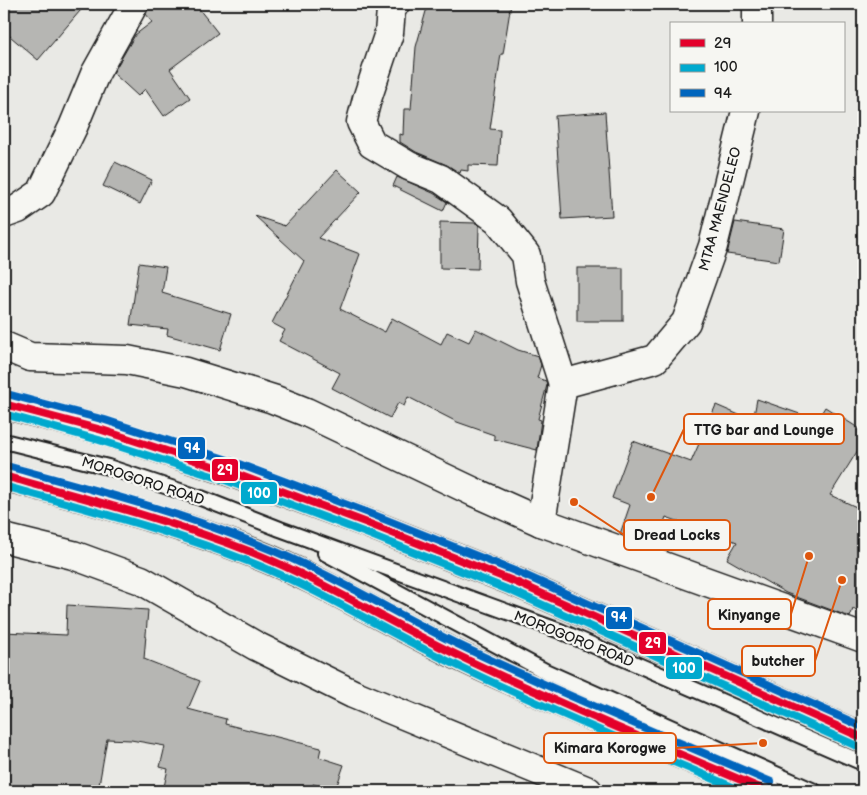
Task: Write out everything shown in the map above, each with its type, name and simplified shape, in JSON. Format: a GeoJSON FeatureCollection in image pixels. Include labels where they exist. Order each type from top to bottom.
{"type":"FeatureCollection","features":[{"type":"Feature","properties":{"kind":"main road"},"geometry":{"type":"LineString","coordinates":[[4,214],[18,209],[41,193],[73,127],[95,74],[134,4]]}},
{"type":"Feature","properties":{"kind":"main road"},"geometry":{"type":"LineString","coordinates":[[395,4],[391,10],[389,33],[361,122],[372,144],[409,166],[442,179],[498,220],[526,255],[530,281],[563,384],[541,522]]}},
{"type":"Feature","properties":{"kind":"main road"},"geometry":{"type":"LineString","coordinates":[[757,4],[757,22]]}},
{"type":"Feature","properties":{"kind":"main road","name":"MTAA MAENDELEO"},"geometry":{"type":"LineString","coordinates":[[563,384],[655,359],[686,322],[713,246],[746,112]]}},
{"type":"Feature","properties":{"kind":"main road"},"geometry":{"type":"LineString","coordinates":[[4,346],[30,357],[136,362],[186,372],[273,399],[306,412],[541,522],[863,638]]}},
{"type":"Feature","properties":{"kind":"main road","name":"MOROGORO ROAD"},"geometry":{"type":"LineString","coordinates":[[4,404],[102,430],[228,471],[370,524],[518,582],[863,738]]}},
{"type":"Feature","properties":{"kind":"main road"},"geometry":{"type":"LineString","coordinates":[[4,476],[170,523],[255,554],[324,585],[449,651],[505,678],[767,791]]}},
{"type":"Feature","properties":{"kind":"main road"},"geometry":{"type":"LineString","coordinates":[[4,538],[73,555],[141,580],[256,646],[353,694],[588,791]]}},
{"type":"Feature","properties":{"kind":"lane","name":"MOROGORO ROAD"},"geometry":{"type":"LineString","coordinates":[[4,441],[108,467],[201,498],[280,529],[560,631],[863,763]]}},
{"type":"Feature","properties":{"kind":"lane","name":"MOROGORO ROAD"},"geometry":{"type":"LineString","coordinates":[[280,529],[545,671],[814,791]]}},
{"type":"Feature","properties":{"kind":"building"},"geometry":{"type":"Polygon","coordinates":[[[13,4],[86,4],[38,60],[4,31],[4,15],[13,4]]]}},
{"type":"Feature","properties":{"kind":"building"},"geometry":{"type":"Polygon","coordinates":[[[150,4],[195,4],[218,33],[170,69],[190,98],[164,116],[145,89],[138,96],[113,73],[135,35],[152,22],[146,14],[150,4]]]}},
{"type":"Feature","properties":{"kind":"building"},"geometry":{"type":"Polygon","coordinates":[[[428,4],[511,4],[503,54],[501,54],[490,129],[500,130],[498,166],[468,165],[468,171],[461,170],[460,173],[447,165],[416,152],[400,142],[400,134],[403,135],[404,109],[411,109],[416,47],[428,4]]]}},
{"type":"Feature","properties":{"kind":"building"},"geometry":{"type":"Polygon","coordinates":[[[605,112],[612,216],[562,219],[555,116],[605,112]]]}},
{"type":"Feature","properties":{"kind":"building"},"geometry":{"type":"Polygon","coordinates":[[[115,162],[152,180],[140,204],[103,186],[115,162]]]}},
{"type":"Feature","properties":{"kind":"building"},"geometry":{"type":"Polygon","coordinates":[[[337,170],[361,192],[318,238],[360,254],[340,309],[385,332],[392,318],[441,344],[447,332],[469,342],[476,329],[518,350],[538,356],[541,365],[537,378],[546,381],[547,385],[538,419],[541,420],[537,450],[494,439],[494,435],[457,422],[408,397],[404,406],[398,403],[390,418],[332,388],[340,373],[279,341],[285,330],[272,323],[304,261],[255,216],[285,226],[337,170]]]}},
{"type":"Feature","properties":{"kind":"building"},"geometry":{"type":"Polygon","coordinates":[[[397,177],[433,193],[447,202],[443,211],[393,186],[397,177]]]}},
{"type":"Feature","properties":{"kind":"building"},"geometry":{"type":"Polygon","coordinates":[[[440,222],[476,223],[479,226],[478,269],[440,268],[440,222]]]}},
{"type":"Feature","properties":{"kind":"building"},"geometry":{"type":"Polygon","coordinates":[[[735,222],[784,229],[779,261],[727,254],[735,222]]]}},
{"type":"Feature","properties":{"kind":"building"},"geometry":{"type":"Polygon","coordinates":[[[139,263],[166,267],[162,293],[231,314],[220,350],[167,335],[168,329],[130,325],[139,263]]]}},
{"type":"Feature","properties":{"kind":"building"},"geometry":{"type":"Polygon","coordinates":[[[577,268],[623,268],[623,321],[577,321],[577,268]]]}},
{"type":"Feature","properties":{"kind":"building"},"geometry":{"type":"Polygon","coordinates":[[[757,399],[817,420],[825,407],[863,431],[863,442],[830,495],[863,510],[863,614],[853,609],[850,617],[786,593],[727,559],[737,542],[666,517],[655,546],[620,534],[630,505],[612,498],[633,441],[691,462],[716,405],[753,421],[757,399]]]}},
{"type":"Feature","properties":{"kind":"building"},"geometry":{"type":"Polygon","coordinates":[[[67,605],[148,610],[144,659],[200,681],[188,709],[226,719],[225,724],[321,748],[319,757],[344,765],[335,791],[313,784],[311,791],[163,791],[168,769],[160,767],[165,746],[131,740],[107,739],[98,791],[4,791],[4,632],[66,635],[67,605]]]}},
{"type":"Feature","properties":{"kind":"transit line","name":"94"},"geometry":{"type":"LineString","coordinates":[[7,394],[105,420],[231,461],[374,515],[522,574],[863,727]]}},
{"type":"Feature","properties":{"kind":"transit line","name":"29"},"geometry":{"type":"LineString","coordinates":[[4,404],[102,430],[228,471],[370,524],[518,583],[863,738]]}},
{"type":"Feature","properties":{"kind":"transit line","name":"100"},"geometry":{"type":"LineString","coordinates":[[4,414],[99,440],[225,480],[366,533],[514,592],[859,747]]}},
{"type":"Feature","properties":{"kind":"transit line","name":"94"},"geometry":{"type":"LineString","coordinates":[[7,466],[164,511],[257,544],[333,578],[455,643],[572,697],[771,782]]}},
{"type":"Feature","properties":{"kind":"transit line","name":"29"},"geometry":{"type":"LineString","coordinates":[[4,476],[161,521],[254,553],[305,576],[426,640],[490,670],[767,791]]}},
{"type":"Feature","properties":{"kind":"transit line","name":"100"},"geometry":{"type":"LineString","coordinates":[[4,486],[159,530],[250,562],[301,584],[423,649],[484,678],[594,728],[742,791]]}},
{"type":"Feature","properties":{"kind":"place","name":"TTG bar and Lounge"},"geometry":{"type":"Point","coordinates":[651,497]}},
{"type":"Feature","properties":{"kind":"place","name":"Dread Locks"},"geometry":{"type":"Point","coordinates":[574,502]}},
{"type":"Feature","properties":{"kind":"place","name":"Kinyange"},"geometry":{"type":"Point","coordinates":[809,556]}},
{"type":"Feature","properties":{"kind":"place","name":"butcher"},"geometry":{"type":"Point","coordinates":[842,580]}},
{"type":"Feature","properties":{"kind":"place","name":"Kimara Korogwe"},"geometry":{"type":"Point","coordinates":[763,743]}}]}
